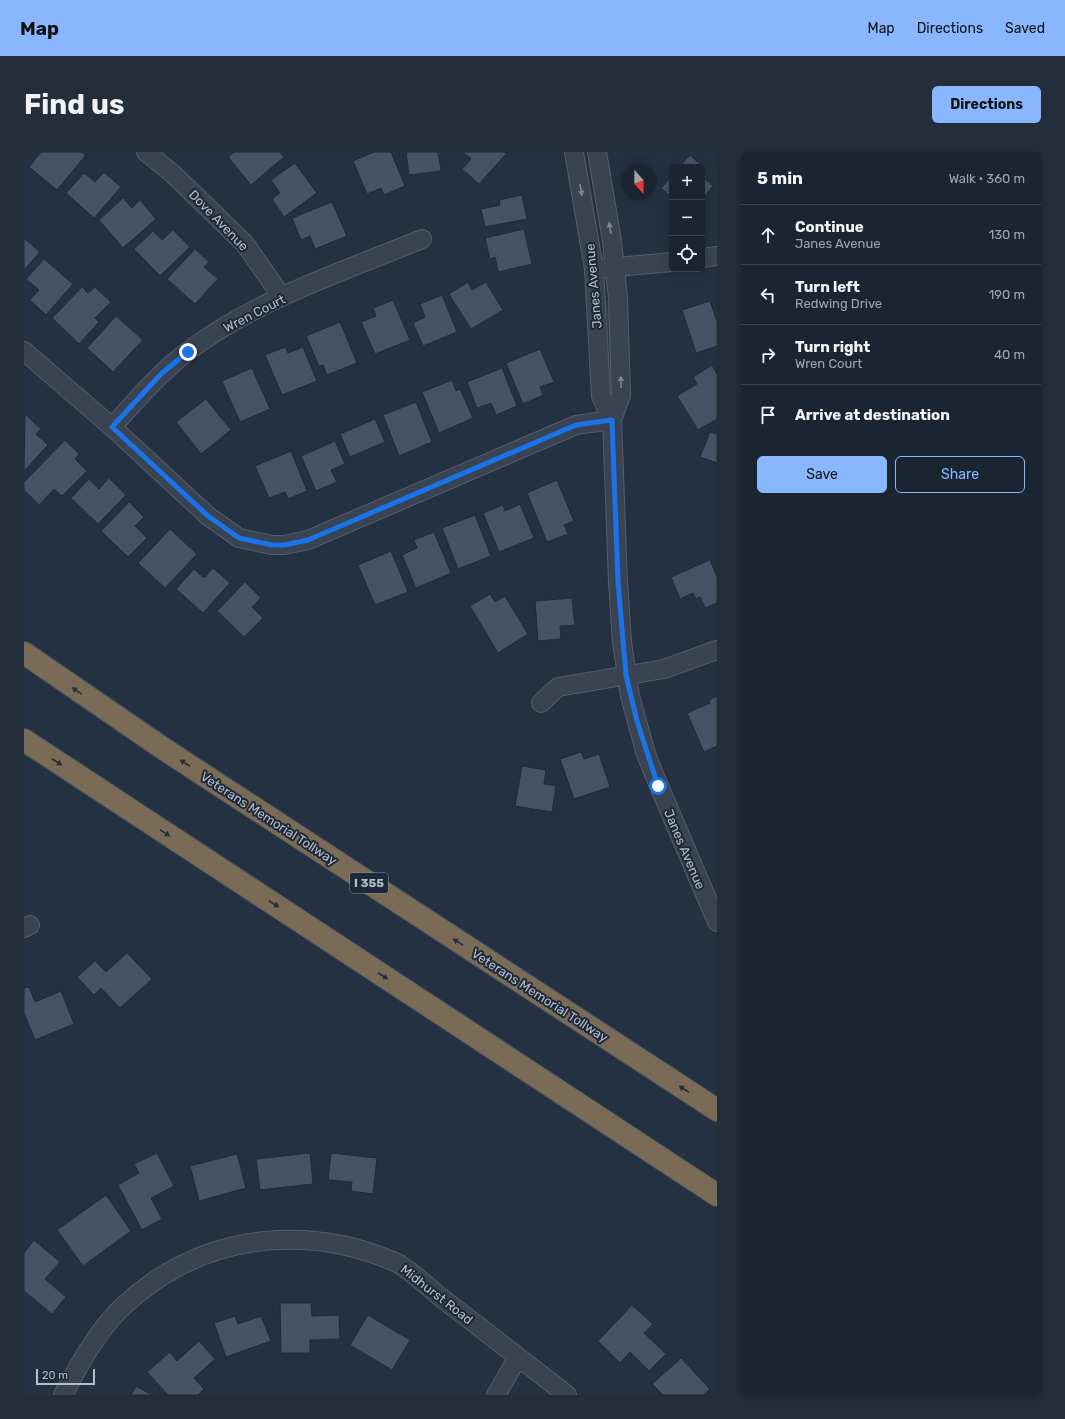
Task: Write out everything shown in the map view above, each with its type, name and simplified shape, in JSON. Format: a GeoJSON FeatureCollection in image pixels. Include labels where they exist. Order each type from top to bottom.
{"type":"FeatureCollection","features":[{"type":"Feature","properties":{"kind":"highway","name":"Veterans Memorial Tollway"},"geometry":{"type":"LineString","coordinates":[[24,653],[164,749],[717,1110]]}},
{"type":"Feature","properties":{"kind":"highway"},"geometry":{"type":"LineString","coordinates":[[24,740],[717,1195]]}},
{"type":"Feature","properties":{"kind":"street","name":"Dove Avenue"},"geometry":{"type":"LineString","coordinates":[[146,152],[172,173],[245,244],[282,297]]}},
{"type":"Feature","properties":{"kind":"street","name":"Janes Avenue"},"geometry":{"type":"LineString","coordinates":[[574,152],[594,269],[602,396],[612,420],[618,582],[626,675],[637,721],[658,786],[717,922]]}},
{"type":"Feature","properties":{"kind":"street","name":"Janes Avenue"},"geometry":{"type":"LineString","coordinates":[[597,152],[616,267],[621,395],[612,420]]}},
{"type":"Feature","properties":{"kind":"street","name":"Wren Court"},"geometry":{"type":"LineString","coordinates":[[112,427],[162,373],[188,352],[222,329],[282,297],[422,239]]}},
{"type":"Feature","properties":{"kind":"street"},"geometry":{"type":"LineString","coordinates":[[705,258],[717,256]]}},
{"type":"Feature","properties":{"kind":"street"},"geometry":{"type":"LineString","coordinates":[[594,269],[669,262]]}},
{"type":"Feature","properties":{"kind":"street"},"geometry":{"type":"LineString","coordinates":[[24,351],[112,427],[208,516],[239,538],[272,545],[284,545],[308,540],[576,425],[612,420]]}},
{"type":"Feature","properties":{"kind":"street"},"geometry":{"type":"LineString","coordinates":[[541,703],[558,687],[664,669],[717,650]]}},
{"type":"Feature","properties":{"kind":"street","name":"Midhurst Road"},"geometry":{"type":"LineString","coordinates":[[63,1395],[90,1346],[112,1318],[129,1300],[156,1280],[183,1264],[223,1248],[266,1240],[292,1239],[330,1242],[351,1247],[396,1263],[567,1395]]}},
{"type":"Feature","properties":{"kind":"street"},"geometry":{"type":"LineString","coordinates":[[496,1395],[518,1357]]}},
{"type":"Feature","properties":{"kind":"green space"},"geometry":{"type":"Polygon","coordinates":[[[607,300],[612,300],[613,394],[609,394],[604,316],[607,300]]]}},
{"type":"Feature","properties":{"kind":"building"},"geometry":{"type":"Polygon","coordinates":[[[41,152],[81,152],[86,155],[57,190],[29,167],[41,152]]]}},
{"type":"Feature","properties":{"kind":"building"},"geometry":{"type":"Polygon","coordinates":[[[234,152],[280,152],[284,157],[251,185],[228,157],[234,152]]]}},
{"type":"Feature","properties":{"kind":"building"},"geometry":{"type":"Polygon","coordinates":[[[374,152],[391,152],[405,186],[384,195],[381,188],[367,194],[353,161],[374,152]]]}},
{"type":"Feature","properties":{"kind":"building"},"geometry":{"type":"Polygon","coordinates":[[[406,152],[438,152],[441,171],[409,175],[406,152]]]}},
{"type":"Feature","properties":{"kind":"building"},"geometry":{"type":"Polygon","coordinates":[[[463,152],[504,152],[506,154],[479,184],[462,169],[471,159],[463,152]]]}},
{"type":"Feature","properties":{"kind":"building"},"geometry":{"type":"Polygon","coordinates":[[[690,155],[700,164],[682,164],[690,155]]]}},
{"type":"Feature","properties":{"kind":"building"},"geometry":{"type":"Polygon","coordinates":[[[295,163],[317,193],[284,217],[272,199],[280,193],[271,180],[295,163]]]}},
{"type":"Feature","properties":{"kind":"building"},"geometry":{"type":"Polygon","coordinates":[[[104,172],[121,187],[94,218],[66,193],[84,173],[95,182],[104,172]]]}},
{"type":"Feature","properties":{"kind":"building"},"geometry":{"type":"Polygon","coordinates":[[[669,179],[669,195],[661,188],[669,179]]]}},
{"type":"Feature","properties":{"kind":"building"},"geometry":{"type":"Polygon","coordinates":[[[705,179],[713,186],[705,195],[705,179]]]}},
{"type":"Feature","properties":{"kind":"building"},"geometry":{"type":"Polygon","coordinates":[[[522,195],[527,219],[485,227],[481,209],[500,205],[499,200],[522,195]]]}},
{"type":"Feature","properties":{"kind":"building"},"geometry":{"type":"Polygon","coordinates":[[[123,198],[132,208],[140,200],[156,219],[123,248],[99,220],[123,198]]]}},
{"type":"Feature","properties":{"kind":"building"},"geometry":{"type":"Polygon","coordinates":[[[332,202],[347,236],[315,249],[310,236],[301,240],[292,218],[332,202]]]}},
{"type":"Feature","properties":{"kind":"building"},"geometry":{"type":"Polygon","coordinates":[[[524,229],[532,264],[498,272],[495,257],[490,259],[485,238],[524,229]]]}},
{"type":"Feature","properties":{"kind":"building"},"geometry":{"type":"Polygon","coordinates":[[[173,230],[190,247],[160,276],[134,249],[153,231],[162,240],[173,230]]]}},
{"type":"Feature","properties":{"kind":"building"},"geometry":{"type":"Polygon","coordinates":[[[24,238],[40,252],[24,270],[24,238]]]}},
{"type":"Feature","properties":{"kind":"building"},"geometry":{"type":"Polygon","coordinates":[[[195,249],[209,262],[204,267],[218,279],[195,304],[167,279],[195,249]]]}},
{"type":"Feature","properties":{"kind":"building"},"geometry":{"type":"Polygon","coordinates":[[[44,259],[73,284],[46,315],[30,300],[39,290],[26,279],[44,259]]]}},
{"type":"Feature","properties":{"kind":"building"},"geometry":{"type":"Polygon","coordinates":[[[468,282],[472,290],[486,282],[503,310],[471,329],[449,294],[468,282]]]}},
{"type":"Feature","properties":{"kind":"building"},"geometry":{"type":"Polygon","coordinates":[[[82,287],[88,293],[95,287],[111,302],[95,318],[99,322],[79,344],[52,318],[82,287]]]}},
{"type":"Feature","properties":{"kind":"building"},"geometry":{"type":"Polygon","coordinates":[[[442,295],[457,332],[423,346],[413,323],[425,317],[420,304],[442,295]]]}},
{"type":"Feature","properties":{"kind":"building"},"geometry":{"type":"Polygon","coordinates":[[[393,300],[410,340],[375,354],[361,322],[376,316],[373,308],[393,300]]]}},
{"type":"Feature","properties":{"kind":"building"},"geometry":{"type":"Polygon","coordinates":[[[710,301],[717,322],[717,346],[696,353],[682,310],[710,301]]]}},
{"type":"Feature","properties":{"kind":"building"},"geometry":{"type":"Polygon","coordinates":[[[116,316],[143,340],[113,372],[87,348],[116,316]]]}},
{"type":"Feature","properties":{"kind":"building"},"geometry":{"type":"Polygon","coordinates":[[[340,322],[357,363],[327,375],[323,365],[319,366],[306,336],[340,322]]]}},
{"type":"Feature","properties":{"kind":"building"},"geometry":{"type":"Polygon","coordinates":[[[285,347],[288,353],[303,347],[317,381],[282,395],[265,355],[285,347]]]}},
{"type":"Feature","properties":{"kind":"building"},"geometry":{"type":"Polygon","coordinates":[[[540,349],[554,382],[540,387],[543,395],[523,404],[506,363],[540,349]]]}},
{"type":"Feature","properties":{"kind":"building"},"geometry":{"type":"Polygon","coordinates":[[[712,365],[717,374],[717,419],[698,430],[677,396],[697,384],[693,377],[712,365]]]}},
{"type":"Feature","properties":{"kind":"building"},"geometry":{"type":"Polygon","coordinates":[[[252,368],[270,409],[240,422],[222,381],[252,368]]]}},
{"type":"Feature","properties":{"kind":"building"},"geometry":{"type":"Polygon","coordinates":[[[502,368],[517,406],[496,415],[491,403],[477,408],[467,382],[502,368]]]}},
{"type":"Feature","properties":{"kind":"building"},"geometry":{"type":"Polygon","coordinates":[[[452,380],[456,391],[460,389],[473,418],[439,433],[422,392],[452,380]]]}},
{"type":"Feature","properties":{"kind":"building"},"geometry":{"type":"Polygon","coordinates":[[[206,399],[231,430],[201,454],[176,422],[206,399]]]}},
{"type":"Feature","properties":{"kind":"building"},"geometry":{"type":"Polygon","coordinates":[[[416,402],[432,442],[399,456],[383,415],[416,402]]]}},
{"type":"Feature","properties":{"kind":"building"},"geometry":{"type":"Polygon","coordinates":[[[25,414],[41,429],[36,434],[48,445],[24,471],[25,414]]]}},
{"type":"Feature","properties":{"kind":"building"},"geometry":{"type":"Polygon","coordinates":[[[375,419],[385,442],[350,457],[340,434],[375,419]]]}},
{"type":"Feature","properties":{"kind":"building"},"geometry":{"type":"Polygon","coordinates":[[[710,432],[717,434],[717,463],[700,457],[710,432]]]}},
{"type":"Feature","properties":{"kind":"building"},"geometry":{"type":"Polygon","coordinates":[[[65,440],[79,454],[75,459],[87,471],[62,496],[54,489],[39,505],[24,490],[24,482],[65,440]]]}},
{"type":"Feature","properties":{"kind":"building"},"geometry":{"type":"Polygon","coordinates":[[[335,441],[345,464],[331,470],[337,482],[316,491],[301,456],[335,441]]]}},
{"type":"Feature","properties":{"kind":"building"},"geometry":{"type":"Polygon","coordinates":[[[291,451],[307,491],[288,499],[285,492],[269,498],[255,466],[291,451]]]}},
{"type":"Feature","properties":{"kind":"building"},"geometry":{"type":"Polygon","coordinates":[[[109,478],[126,495],[98,524],[71,498],[89,479],[99,489],[109,478]]]}},
{"type":"Feature","properties":{"kind":"building"},"geometry":{"type":"Polygon","coordinates":[[[557,480],[574,521],[564,525],[568,534],[547,542],[527,493],[557,480]]]}},
{"type":"Feature","properties":{"kind":"building"},"geometry":{"type":"Polygon","coordinates":[[[129,502],[144,517],[135,526],[147,538],[128,557],[101,531],[129,502]]]}},
{"type":"Feature","properties":{"kind":"building"},"geometry":{"type":"Polygon","coordinates":[[[520,504],[534,538],[499,552],[483,513],[503,505],[505,511],[520,504]]]}},
{"type":"Feature","properties":{"kind":"building"},"geometry":{"type":"Polygon","coordinates":[[[475,515],[491,556],[458,569],[442,528],[475,515]]]}},
{"type":"Feature","properties":{"kind":"building"},"geometry":{"type":"Polygon","coordinates":[[[170,529],[197,554],[165,588],[138,563],[170,529]]]}},
{"type":"Feature","properties":{"kind":"building"},"geometry":{"type":"Polygon","coordinates":[[[434,532],[451,573],[416,588],[402,555],[417,548],[414,540],[434,532]]]}},
{"type":"Feature","properties":{"kind":"building"},"geometry":{"type":"Polygon","coordinates":[[[391,551],[408,592],[375,605],[358,565],[391,551]]]}},
{"type":"Feature","properties":{"kind":"building"},"geometry":{"type":"Polygon","coordinates":[[[710,560],[717,577],[717,603],[705,608],[700,597],[696,599],[693,593],[680,599],[671,577],[710,560]]]}},
{"type":"Feature","properties":{"kind":"building"},"geometry":{"type":"Polygon","coordinates":[[[213,568],[230,583],[203,613],[176,589],[194,569],[204,578],[213,568]]]}},
{"type":"Feature","properties":{"kind":"building"},"geometry":{"type":"Polygon","coordinates":[[[245,582],[261,598],[252,607],[263,618],[244,637],[217,611],[245,582]]]}},
{"type":"Feature","properties":{"kind":"building"},"geometry":{"type":"Polygon","coordinates":[[[490,594],[495,602],[505,596],[528,634],[498,653],[470,606],[490,594]]]}},
{"type":"Feature","properties":{"kind":"building"},"geometry":{"type":"Polygon","coordinates":[[[572,598],[575,625],[560,626],[561,639],[538,641],[535,601],[572,598]]]}},
{"type":"Feature","properties":{"kind":"building"},"geometry":{"type":"Polygon","coordinates":[[[717,696],[717,746],[704,752],[687,713],[710,703],[709,700],[717,696]]]}},
{"type":"Feature","properties":{"kind":"building"},"geometry":{"type":"Polygon","coordinates":[[[581,752],[584,759],[599,754],[610,787],[574,799],[560,759],[581,752]]]}},
{"type":"Feature","properties":{"kind":"building"},"geometry":{"type":"Polygon","coordinates":[[[522,766],[546,770],[544,784],[556,786],[552,812],[515,806],[522,766]]]}},
{"type":"Feature","properties":{"kind":"building"},"geometry":{"type":"Polygon","coordinates":[[[127,953],[152,979],[120,1008],[101,988],[94,995],[77,977],[95,961],[106,972],[127,953]]]}},
{"type":"Feature","properties":{"kind":"building"},"geometry":{"type":"Polygon","coordinates":[[[29,987],[35,1002],[61,991],[74,1024],[35,1040],[24,1013],[24,988],[29,987]]]}},
{"type":"Feature","properties":{"kind":"building"},"geometry":{"type":"Polygon","coordinates":[[[157,1153],[174,1186],[151,1198],[162,1219],[142,1230],[118,1185],[139,1173],[134,1164],[157,1153]]]}},
{"type":"Feature","properties":{"kind":"building"},"geometry":{"type":"Polygon","coordinates":[[[310,1153],[313,1184],[260,1190],[256,1159],[310,1153]]]}},
{"type":"Feature","properties":{"kind":"building"},"geometry":{"type":"Polygon","coordinates":[[[331,1153],[377,1158],[373,1194],[351,1191],[352,1182],[328,1180],[331,1153]]]}},
{"type":"Feature","properties":{"kind":"building"},"geometry":{"type":"Polygon","coordinates":[[[237,1154],[246,1188],[199,1201],[190,1166],[237,1154]]]}},
{"type":"Feature","properties":{"kind":"building"},"geometry":{"type":"Polygon","coordinates":[[[106,1195],[131,1231],[83,1266],[57,1230],[106,1195]]]}},
{"type":"Feature","properties":{"kind":"building"},"geometry":{"type":"Polygon","coordinates":[[[34,1240],[60,1262],[45,1279],[66,1297],[52,1314],[24,1291],[24,1253],[34,1240]]]}},
{"type":"Feature","properties":{"kind":"building"},"geometry":{"type":"Polygon","coordinates":[[[280,1303],[311,1303],[312,1316],[339,1315],[340,1339],[310,1340],[310,1353],[281,1353],[280,1303]]]}},
{"type":"Feature","properties":{"kind":"building"},"geometry":{"type":"Polygon","coordinates":[[[632,1305],[653,1324],[644,1333],[666,1354],[649,1371],[630,1352],[620,1363],[598,1341],[632,1305]]]}},
{"type":"Feature","properties":{"kind":"building"},"geometry":{"type":"Polygon","coordinates":[[[368,1315],[410,1340],[392,1370],[350,1345],[368,1315]]]}},
{"type":"Feature","properties":{"kind":"building"},"geometry":{"type":"Polygon","coordinates":[[[235,1316],[238,1324],[261,1316],[271,1341],[226,1357],[214,1323],[235,1316]]]}},
{"type":"Feature","properties":{"kind":"building"},"geometry":{"type":"Polygon","coordinates":[[[199,1341],[215,1359],[194,1378],[204,1389],[198,1395],[168,1395],[147,1372],[170,1352],[177,1361],[199,1341]]]}},
{"type":"Feature","properties":{"kind":"building"},"geometry":{"type":"Polygon","coordinates":[[[681,1358],[710,1389],[703,1395],[663,1395],[652,1384],[681,1358]]]}},
{"type":"Feature","properties":{"kind":"building"},"geometry":{"type":"Polygon","coordinates":[[[136,1386],[152,1395],[131,1395],[136,1386]]]}},
{"type":"Feature","properties":{"kind":"route"},"geometry":{"type":"LineString","coordinates":[[188,352],[162,373],[112,427],[208,516],[239,538],[272,545],[284,545],[308,540],[576,425],[612,420],[618,582],[626,675],[630,696],[646,754],[658,786]]}}]}
